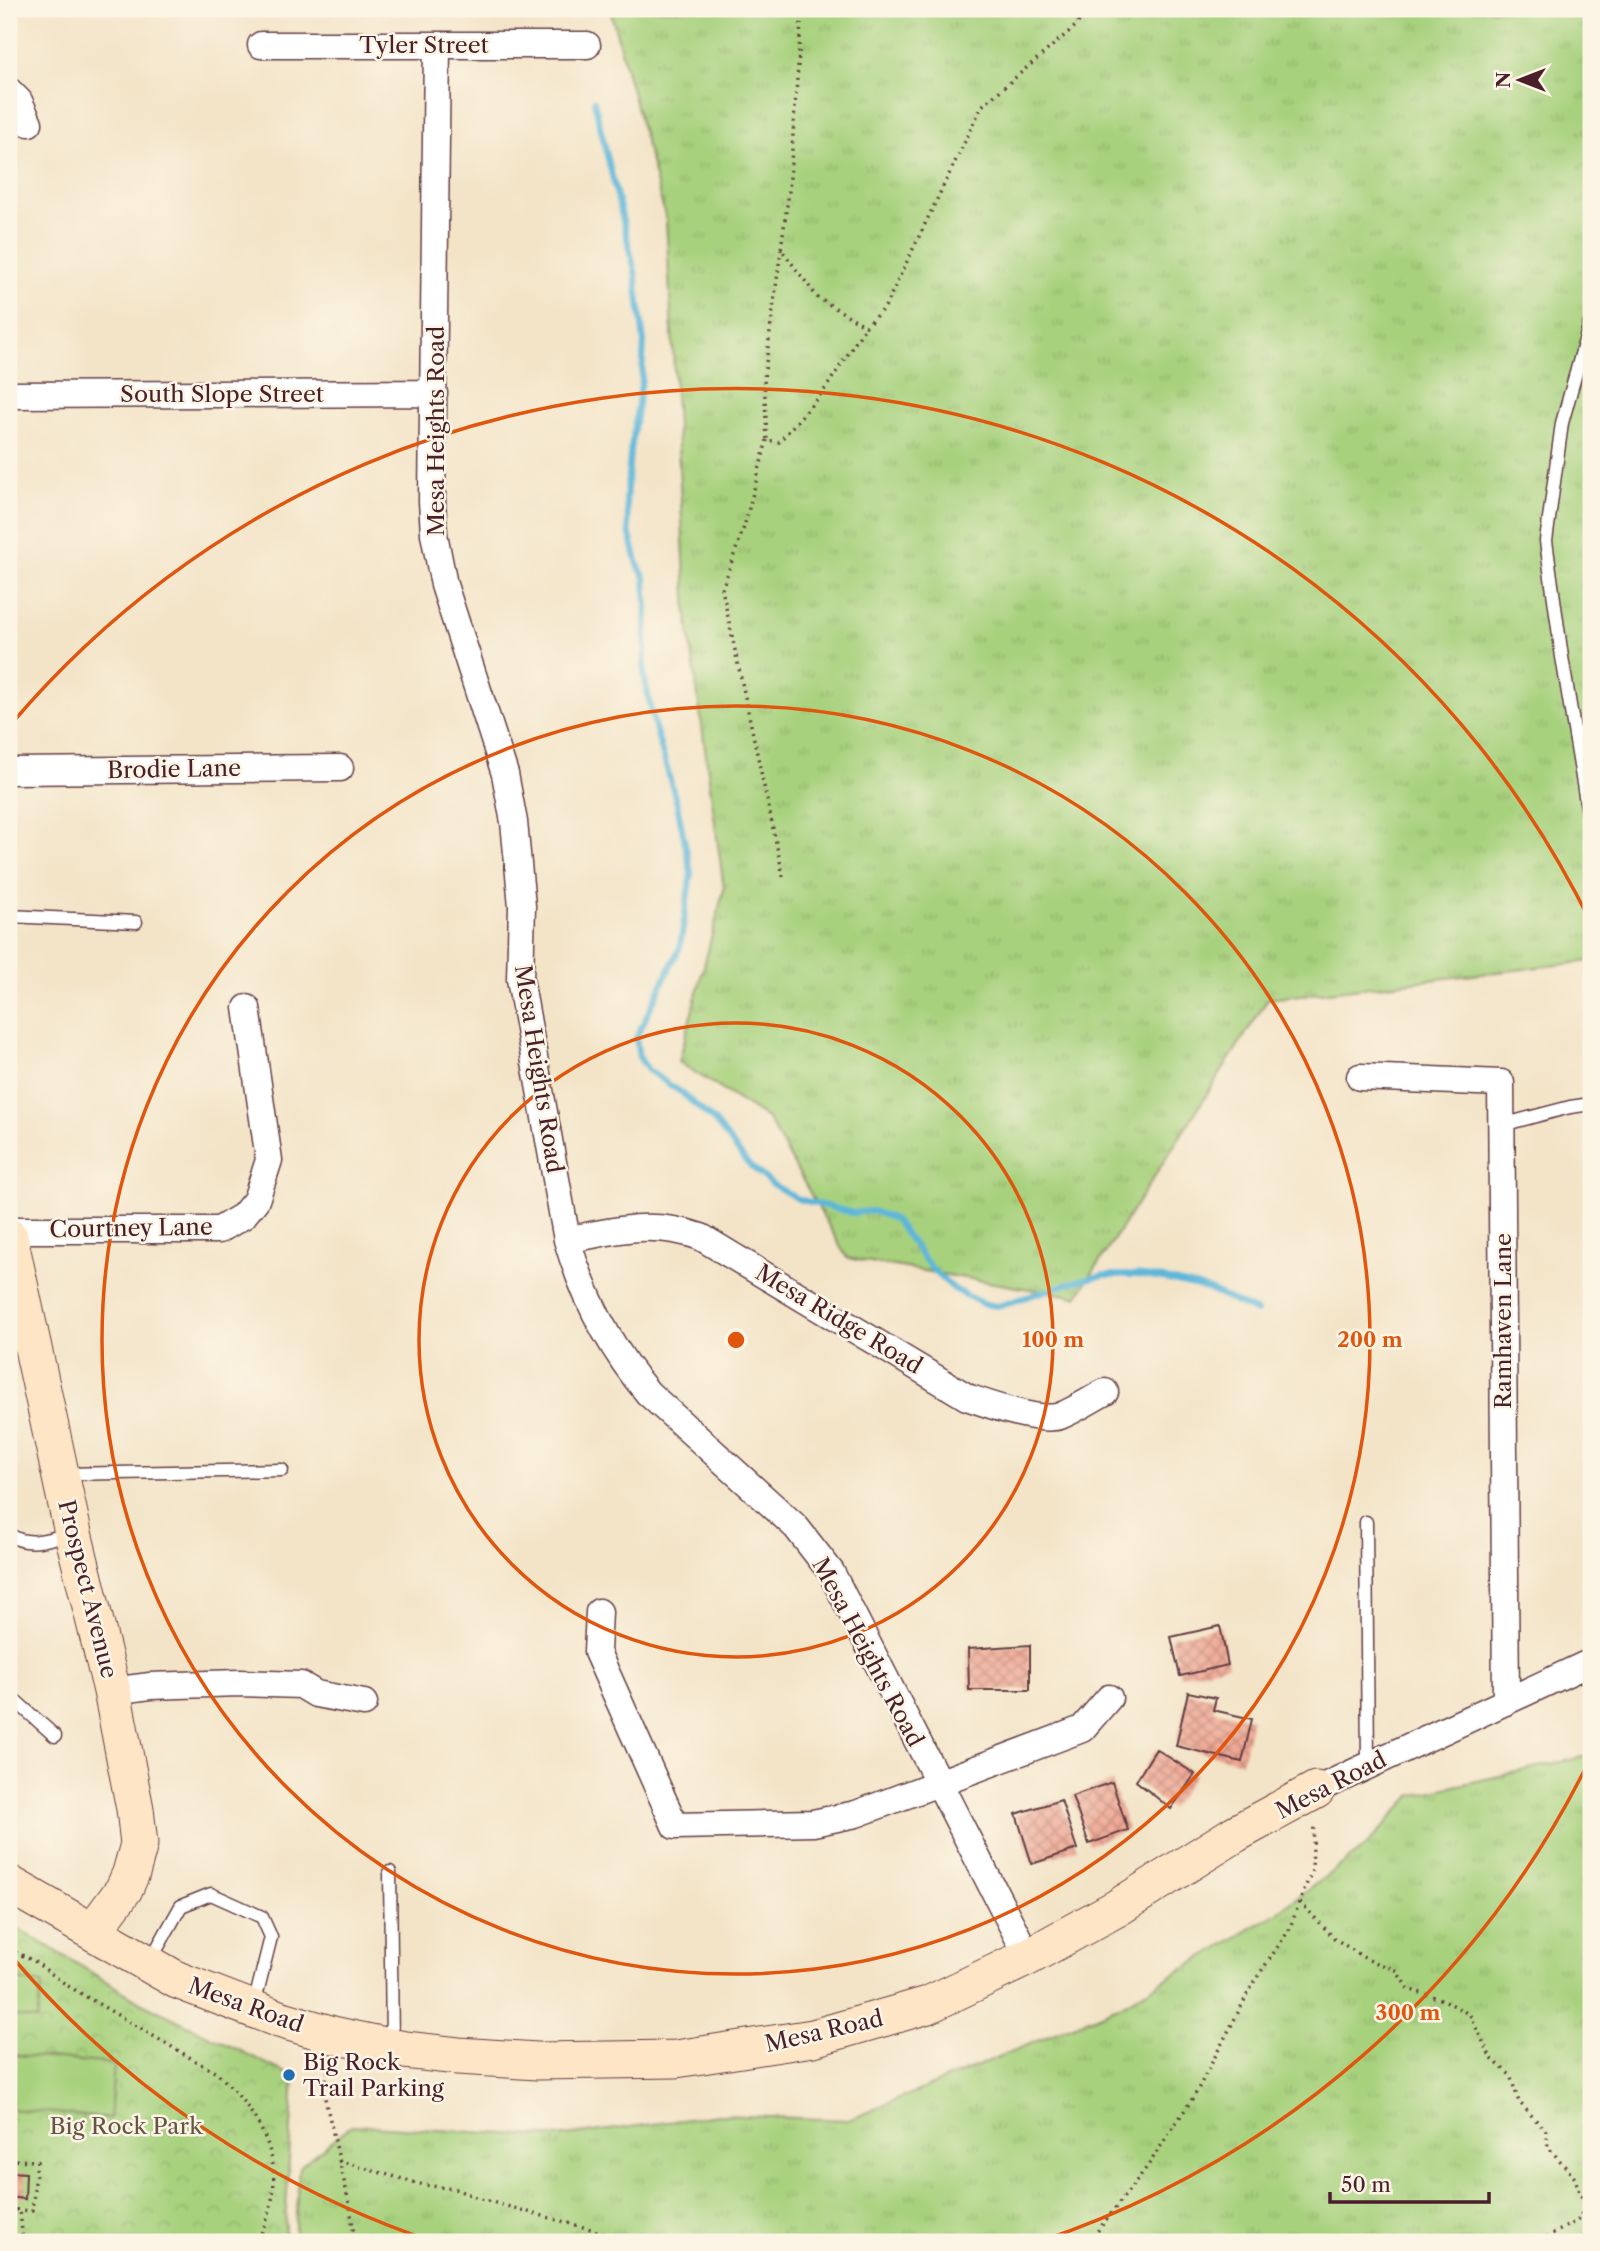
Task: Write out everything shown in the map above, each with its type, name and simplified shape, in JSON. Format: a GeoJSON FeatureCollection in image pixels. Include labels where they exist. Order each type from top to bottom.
{"type":"FeatureCollection","features":[{"type":"Feature","properties":{"kind":"street","name":"Tyler Street"},"geometry":{"type":"LineString","coordinates":[[261,45],[587,45]]}},
{"type":"Feature","properties":{"kind":"street","name":"Mesa Heights Road"},"geometry":{"type":"LineString","coordinates":[[436,45],[432,501],[438,560],[508,786],[520,869],[520,979],[567,1240],[575,1268],[593,1311],[612,1346],[648,1393],[796,1527],[831,1572],[1028,1957]]}},
{"type":"Feature","properties":{"kind":"street"},"geometry":{"type":"LineString","coordinates":[[9,92],[19,101],[29,123]]}},
{"type":"Feature","properties":{"kind":"street","name":"South Slope Street"},"geometry":{"type":"LineString","coordinates":[[9,395],[434,393]]}},
{"type":"Feature","properties":{"kind":"street","name":"Brodie Lane"},"geometry":{"type":"LineString","coordinates":[[9,771],[340,768]]}},
{"type":"Feature","properties":{"kind":"street","name":"Courtney Lane"},"geometry":{"type":"LineString","coordinates":[[9,1230],[219,1230],[243,1216],[257,1200],[269,1160],[247,1008]]}},
{"type":"Feature","properties":{"kind":"street","name":"Ramhaven Lane"},"geometry":{"type":"LineString","coordinates":[[1360,1077],[1501,1083],[1506,1702]]}},
{"type":"Feature","properties":{"kind":"street","name":"Mesa Ridge Road"},"geometry":{"type":"LineString","coordinates":[[567,1240],[640,1226],[662,1227],[701,1237],[967,1397],[1002,1409],[1057,1417],[1105,1392]]}},
{"type":"Feature","properties":{"kind":"street","name":"Prospect Avenue"},"geometry":{"type":"LineString","coordinates":[[9,1237],[73,1533],[112,1691],[135,1809],[139,1844],[124,1889],[93,1931]]}},
{"type":"Feature","properties":{"kind":"street"},"geometry":{"type":"LineString","coordinates":[[599,1612],[597,1652],[675,1826],[814,1823],[856,1814],[1082,1730],[1109,1698]]}},
{"type":"Feature","properties":{"kind":"street","name":"Mesa Road"},"geometry":{"type":"LineString","coordinates":[[9,1884],[177,1980],[253,2009],[334,2035],[391,2047],[458,2056],[537,2060],[676,2059],[814,2038],[928,2005],[1028,1957],[1117,1908],[1235,1834],[1316,1790],[1591,1662]]}},
{"type":"Feature","properties":{"kind":"street"},"geometry":{"type":"LineString","coordinates":[[112,1691],[150,1686],[239,1683],[302,1685],[316,1693],[364,1703]]}},
{"type":"Feature","properties":{"kind":"lane"},"geometry":{"type":"LineString","coordinates":[[1591,319],[1562,422],[1546,541],[1591,832]]}},
{"type":"Feature","properties":{"kind":"lane"},"geometry":{"type":"LineString","coordinates":[[9,916],[136,922]]}},
{"type":"Feature","properties":{"kind":"lane"},"geometry":{"type":"LineString","coordinates":[[1502,1125],[1591,1104]]}},
{"type":"Feature","properties":{"kind":"lane"},"geometry":{"type":"LineString","coordinates":[[61,1474],[282,1470]]}},
{"type":"Feature","properties":{"kind":"lane"},"geometry":{"type":"LineString","coordinates":[[1366,1522],[1368,1765]]}},
{"type":"Feature","properties":{"kind":"lane"},"geometry":{"type":"LineString","coordinates":[[9,1534],[14,1538],[33,1542],[73,1533]]}},
{"type":"Feature","properties":{"kind":"lane"},"geometry":{"type":"LineString","coordinates":[[9,1695],[55,1736]]}},
{"type":"Feature","properties":{"kind":"lane"},"geometry":{"type":"LineString","coordinates":[[390,1872],[391,2047]]}},
{"type":"Feature","properties":{"kind":"lane"},"geometry":{"type":"LineString","coordinates":[[149,1964],[181,1906],[211,1894],[262,1916],[271,1937],[253,2009]]}},
{"type":"Feature","properties":{"kind":"path"},"geometry":{"type":"LineString","coordinates":[[784,880],[722,589],[744,527],[767,440],[764,378],[789,191],[802,9]]}},
{"type":"Feature","properties":{"kind":"path"},"geometry":{"type":"LineString","coordinates":[[767,440],[779,442],[826,388],[866,326],[885,307],[982,106],[1078,24],[1082,9]]}},
{"type":"Feature","properties":{"kind":"path"},"geometry":{"type":"LineString","coordinates":[[781,249],[818,298],[866,326]]}},
{"type":"Feature","properties":{"kind":"path"},"geometry":{"type":"LineString","coordinates":[[1089,2242],[1147,2167],[1196,2093],[1254,1982],[1289,1930],[1312,1870],[1316,1790]]}},
{"type":"Feature","properties":{"kind":"path"},"geometry":{"type":"LineString","coordinates":[[1300,1902],[1334,1938],[1366,1959],[1396,1970],[1409,1989],[1444,2000],[1470,2015],[1491,2058],[1510,2075],[1519,2102],[1546,2131],[1548,2147],[1575,2178],[1579,2193],[1587,2204],[1578,2220],[1539,2242]]}},
{"type":"Feature","properties":{"kind":"path"},"geometry":{"type":"LineString","coordinates":[[9,1949],[34,1961],[68,1986],[218,2074],[238,2093],[267,2138],[274,2163],[273,2191],[265,2227],[257,2242]]}},
{"type":"Feature","properties":{"kind":"path"},"geometry":{"type":"LineString","coordinates":[[334,2035],[324,2094],[350,2207],[355,2242]]}},
{"type":"Feature","properties":{"kind":"path"},"geometry":{"type":"LineString","coordinates":[[9,2160],[37,2161],[32,2211],[9,2209]]}},
{"type":"Feature","properties":{"kind":"path"},"geometry":{"type":"LineString","coordinates":[[340,2161],[424,2185],[455,2189],[481,2199],[594,2230],[622,2242]]}},
{"type":"Feature","properties":{"kind":"path"},"geometry":{"type":"LineString","coordinates":[[20,2210],[23,2242]]}},
{"type":"Feature","properties":{"kind":"green space"},"geometry":{"type":"Polygon","coordinates":[[[610,9],[1591,9],[1591,961],[1268,999],[1077,1297],[847,1258],[768,1119],[679,1062],[724,889],[687,615],[666,219],[610,9]]]}},
{"type":"Feature","properties":{"kind":"green space"},"geometry":{"type":"Polygon","coordinates":[[[1591,1755],[1591,2242],[294,2242],[299,2167],[352,2125],[558,2137],[718,2115],[849,2120],[1120,2006],[1277,1913],[1365,1847],[1411,1796],[1591,1755]]]}},
{"type":"Feature","properties":{"kind":"green space","name":"Big Rock Park"},"geometry":{"type":"Polygon","coordinates":[[[9,1923],[144,2004],[294,2077],[284,2242],[9,2242],[9,1923]]]}},
{"type":"Feature","properties":{"kind":"green space"},"geometry":{"type":"Polygon","coordinates":[[[9,1979],[42,1984],[37,2020],[9,2015],[9,1979]]]}},
{"type":"Feature","properties":{"kind":"green space"},"geometry":{"type":"Polygon","coordinates":[[[15,2055],[114,2064],[110,2118],[11,2109],[15,2055]]]}},
{"type":"Feature","properties":{"kind":"building"},"geometry":{"type":"Polygon","coordinates":[[[1220,1626],[1228,1665],[1180,1676],[1171,1637],[1220,1626]]]}},
{"type":"Feature","properties":{"kind":"building"},"geometry":{"type":"Polygon","coordinates":[[[1030,1645],[1030,1690],[969,1690],[968,1649],[1030,1645]]]}},
{"type":"Feature","properties":{"kind":"building"},"geometry":{"type":"Polygon","coordinates":[[[1188,1692],[1216,1698],[1213,1710],[1252,1719],[1242,1762],[1176,1746],[1188,1692]]]}},
{"type":"Feature","properties":{"kind":"building"},"geometry":{"type":"Polygon","coordinates":[[[1156,1749],[1195,1774],[1171,1809],[1136,1781],[1156,1749]]]}},
{"type":"Feature","properties":{"kind":"building"},"geometry":{"type":"Polygon","coordinates":[[[1112,1782],[1128,1830],[1089,1844],[1072,1796],[1112,1782]]]}},
{"type":"Feature","properties":{"kind":"building"},"geometry":{"type":"Polygon","coordinates":[[[1061,1800],[1077,1849],[1032,1864],[1016,1814],[1061,1800]]]}},
{"type":"Feature","properties":{"kind":"building"},"geometry":{"type":"Polygon","coordinates":[[[9,2172],[26,2173],[25,2199],[9,2197],[9,2172]]]}},
{"type":"Feature","properties":{"kind":"waterway"},"geometry":{"type":"LineString","coordinates":[[594,101],[635,271],[644,342],[642,378],[626,499],[629,531],[638,565],[645,578],[647,607],[644,675],[654,724],[677,804],[691,873],[680,947],[636,1038],[639,1057],[648,1070],[682,1093],[716,1123],[747,1163],[772,1184],[798,1199],[853,1213],[872,1211],[894,1219],[931,1268],[954,1289],[983,1304],[998,1306],[1105,1275],[1136,1275],[1207,1289],[1257,1312]]}},
{"type":"Feature","properties":{"kind":"place","name":"Big Rock Trail Parking"},"geometry":{"type":"Point","coordinates":[289,2075]}}]}
